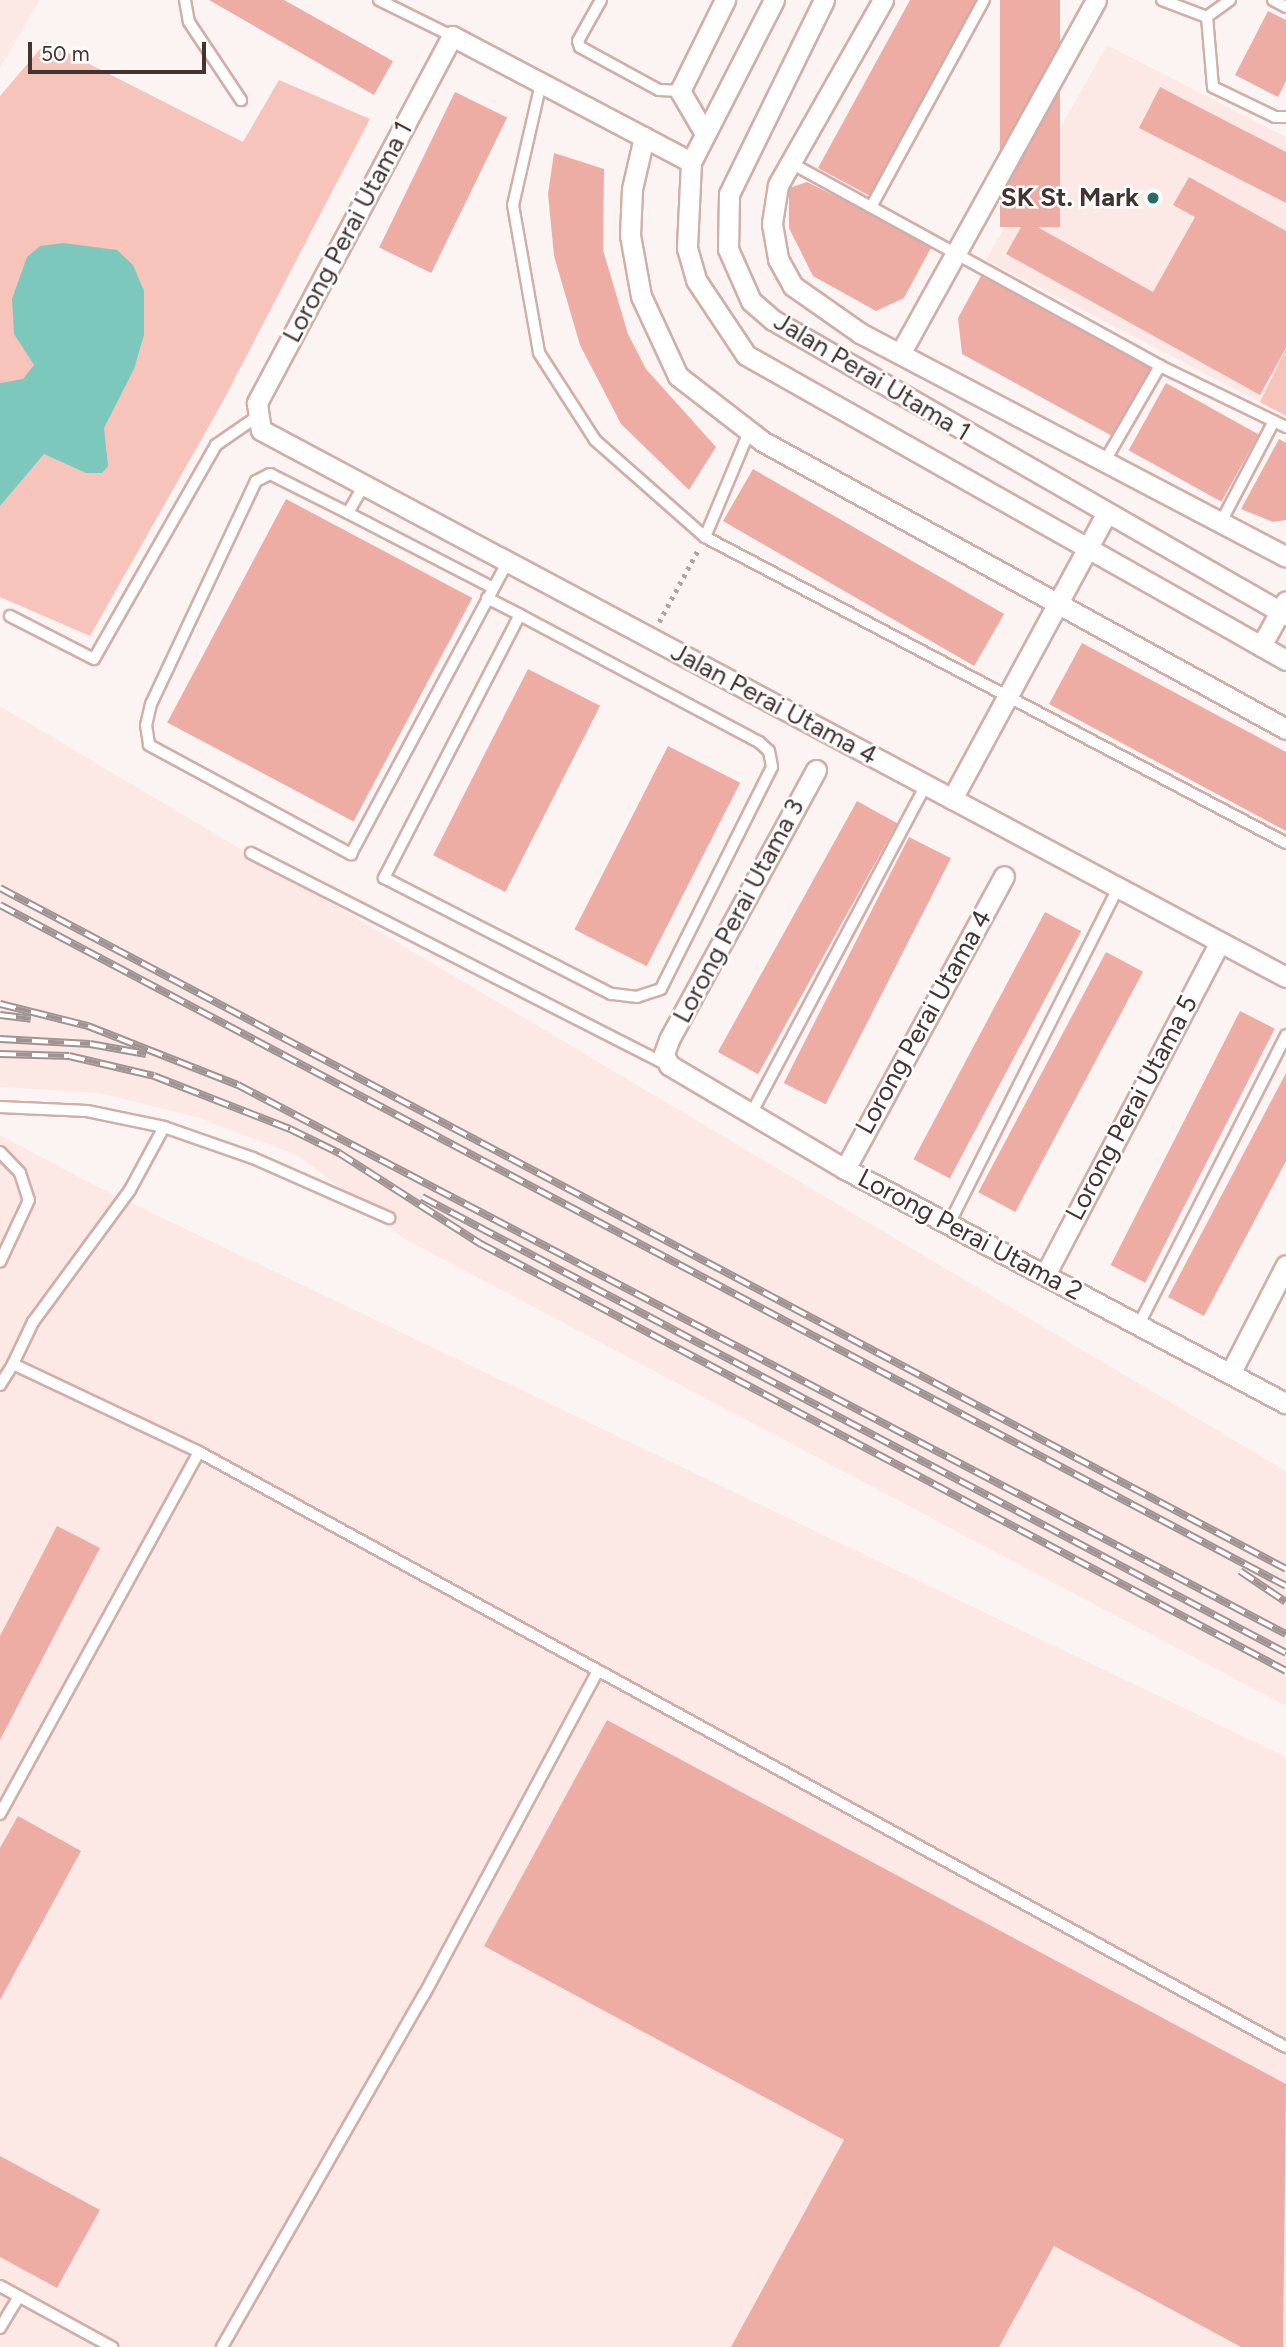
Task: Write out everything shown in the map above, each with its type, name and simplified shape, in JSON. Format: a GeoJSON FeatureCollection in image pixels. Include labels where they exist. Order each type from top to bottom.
{"type":"FeatureCollection","features":[{"type":"Feature","properties":{"kind":"street"},"geometry":{"type":"LineString","coordinates":[[704,132],[681,91],[725,0]]}},
{"type":"Feature","properties":{"kind":"street","name":"Jalan Perai Utama 1"},"geometry":{"type":"LineString","coordinates":[[774,0],[704,132],[691,162],[687,248],[696,280],[746,355],[1286,660]]}},
{"type":"Feature","properties":{"kind":"street","name":"Jalan Perai Utama 1"},"geometry":{"type":"LineString","coordinates":[[824,0],[732,185],[728,249],[735,274],[773,320],[1106,514],[1284,609],[1261,646]]}},
{"type":"Feature","properties":{"kind":"street","name":"Jalan Perai Utama 1"},"geometry":{"type":"LineString","coordinates":[[883,0],[778,185],[772,224],[778,259],[793,286],[860,333],[1107,459],[1286,557]]}},
{"type":"Feature","properties":{"kind":"street"},"geometry":{"type":"LineString","coordinates":[[901,352],[953,253],[1096,0]]}},
{"type":"Feature","properties":{"kind":"street"},"geometry":{"type":"LineString","coordinates":[[452,36],[691,162]]}},
{"type":"Feature","properties":{"kind":"street","name":"Lorong Perai Utama 1"},"geometry":{"type":"LineString","coordinates":[[260,423],[257,403],[452,36]]}},
{"type":"Feature","properties":{"kind":"street"},"geometry":{"type":"LineString","coordinates":[[644,137],[632,189],[630,235],[641,296],[678,376],[749,432],[1056,605],[1286,729]]}},
{"type":"Feature","properties":{"kind":"street","name":"Jalan Perai Utama 4"},"geometry":{"type":"LineString","coordinates":[[260,423],[364,485],[507,563],[1286,977]]}},
{"type":"Feature","properties":{"kind":"street"},"geometry":{"type":"LineString","coordinates":[[952,799],[1106,514]]}},
{"type":"Feature","properties":{"kind":"street","name":"Lorong Perai Utama 3"},"geometry":{"type":"LineString","coordinates":[[667,1059],[816,770]]}},
{"type":"Feature","properties":{"kind":"street","name":"Lorong Perai Utama 4"},"geometry":{"type":"LineString","coordinates":[[845,1169],[1004,876]]}},
{"type":"Feature","properties":{"kind":"street","name":"Lorong Perai Utama 5"},"geometry":{"type":"LineString","coordinates":[[1045,1275],[1220,942]]}},
{"type":"Feature","properties":{"kind":"street","name":"Lorong Perai Utama 2"},"geometry":{"type":"LineString","coordinates":[[667,1059],[751,1114],[845,1169],[1286,1403]]}},
{"type":"Feature","properties":{"kind":"street"},"geometry":{"type":"LineString","coordinates":[[1231,1372],[1286,1265]]}},
{"type":"Feature","properties":{"kind":"lane"},"geometry":{"type":"LineString","coordinates":[[185,0],[189,22],[241,100]]}},
{"type":"Feature","properties":{"kind":"lane"},"geometry":{"type":"LineString","coordinates":[[379,0],[452,36]]}},
{"type":"Feature","properties":{"kind":"lane"},"geometry":{"type":"LineString","coordinates":[[601,0],[578,41],[580,47],[660,90],[681,91]]}},
{"type":"Feature","properties":{"kind":"lane"},"geometry":{"type":"LineString","coordinates":[[872,207],[984,0]]}},
{"type":"Feature","properties":{"kind":"lane"},"geometry":{"type":"LineString","coordinates":[[1162,0],[1207,17]]}},
{"type":"Feature","properties":{"kind":"lane"},"geometry":{"type":"LineString","coordinates":[[1207,17],[1230,0]]}},
{"type":"Feature","properties":{"kind":"lane"},"geometry":{"type":"LineString","coordinates":[[1273,0],[1286,7]]}},
{"type":"Feature","properties":{"kind":"lane"},"geometry":{"type":"LineString","coordinates":[[1207,17],[1213,87],[1275,117],[1286,117]]}},
{"type":"Feature","properties":{"kind":"lane"},"geometry":{"type":"LineString","coordinates":[[541,83],[513,205],[539,353],[595,440],[705,537],[1007,700],[1286,843]]}},
{"type":"Feature","properties":{"kind":"lane"},"geometry":{"type":"LineString","coordinates":[[791,163],[1160,366],[1286,427]]}},
{"type":"Feature","properties":{"kind":"lane"},"geometry":{"type":"LineString","coordinates":[[1107,459],[1160,366]]}},
{"type":"Feature","properties":{"kind":"lane"},"geometry":{"type":"LineString","coordinates":[[1221,522],[1274,421]]}},
{"type":"Feature","properties":{"kind":"lane"},"geometry":{"type":"LineString","coordinates":[[10,616],[94,659],[216,445],[260,423]]}},
{"type":"Feature","properties":{"kind":"lane"},"geometry":{"type":"LineString","coordinates":[[705,537],[749,432]]}},
{"type":"Feature","properties":{"kind":"lane"},"geometry":{"type":"LineString","coordinates":[[493,588],[270,474],[256,481],[151,704],[149,745],[351,854],[507,563]]}},
{"type":"Feature","properties":{"kind":"lane"},"geometry":{"type":"LineString","coordinates":[[348,513],[364,485]]}},
{"type":"Feature","properties":{"kind":"lane"},"geometry":{"type":"LineString","coordinates":[[487,598],[520,615],[769,751],[772,767],[661,989],[637,997],[611,994],[384,878],[520,615]]}},
{"type":"Feature","properties":{"kind":"lane"},"geometry":{"type":"LineString","coordinates":[[751,1114],[926,785]]}},
{"type":"Feature","properties":{"kind":"lane"},"geometry":{"type":"LineString","coordinates":[[251,853],[667,1059]]}},
{"type":"Feature","properties":{"kind":"lane"},"geometry":{"type":"LineString","coordinates":[[949,1224],[1118,888]]}},
{"type":"Feature","properties":{"kind":"lane"},"geometry":{"type":"LineString","coordinates":[[1139,1324],[1286,1035]]}},
{"type":"Feature","properties":{"kind":"lane"},"geometry":{"type":"LineString","coordinates":[[0,1107],[87,1111],[164,1128],[253,1158],[389,1218]]}},
{"type":"Feature","properties":{"kind":"lane"},"geometry":{"type":"LineString","coordinates":[[0,1385],[33,1322],[131,1190],[164,1128]]}},
{"type":"Feature","properties":{"kind":"lane"},"geometry":{"type":"LineString","coordinates":[[0,1152],[20,1172],[29,1200],[0,1262]]}},
{"type":"Feature","properties":{"kind":"lane"},"geometry":{"type":"LineString","coordinates":[[13,1364],[199,1452],[1286,2048]]}},
{"type":"Feature","properties":{"kind":"lane"},"geometry":{"type":"LineString","coordinates":[[0,1814],[199,1452]]}},
{"type":"Feature","properties":{"kind":"lane"},"geometry":{"type":"LineString","coordinates":[[222,2347],[424,1994],[598,1671]]}},
{"type":"Feature","properties":{"kind":"lane"},"geometry":{"type":"LineString","coordinates":[[0,2286],[112,2347]]}},
{"type":"Feature","properties":{"kind":"lane"},"geometry":{"type":"LineString","coordinates":[[0,2328],[19,2296]]}},
{"type":"Feature","properties":{"kind":"path"},"geometry":{"type":"LineString","coordinates":[[650,638],[705,537]]}},
{"type":"Feature","properties":{"kind":"shaded area"},"geometry":{"type":"Polygon","coordinates":[[[0,0],[40,0],[0,68],[0,0]]]}},
{"type":"Feature","properties":{"kind":"shaded area"},"geometry":{"type":"Polygon","coordinates":[[[46,42],[243,142],[279,80],[370,119],[222,403],[90,636],[0,597],[0,96],[46,42]]]}},
{"type":"Feature","properties":{"kind":"shaded area","name":"SK St. Mark"},"geometry":{"type":"Polygon","coordinates":[[[1107,45],[1286,137],[1286,349],[1260,402],[986,260],[1107,45]]]}},
{"type":"Feature","properties":{"kind":"shaded area"},"geometry":{"type":"Polygon","coordinates":[[[1286,349],[1286,416],[1260,402],[1286,349]]]}},
{"type":"Feature","properties":{"kind":"shaded area"},"geometry":{"type":"Polygon","coordinates":[[[0,706],[1286,1471],[1286,1706],[405,1239],[299,1156],[196,1117],[100,1093],[0,1087],[0,706]]]}},
{"type":"Feature","properties":{"kind":"shaded area"},"geometry":{"type":"Polygon","coordinates":[[[0,1135],[90,1183],[1286,1757],[1286,2347],[0,2347],[0,1135]]]}},
{"type":"Feature","properties":{"kind":"water"},"geometry":{"type":"Polygon","coordinates":[[[63,243],[117,250],[133,265],[144,291],[144,335],[134,369],[104,428],[108,466],[102,473],[86,473],[44,454],[0,506],[0,383],[23,379],[34,365],[14,334],[12,299],[27,257],[40,246],[63,243]]]}},
{"type":"Feature","properties":{"kind":"building"},"geometry":{"type":"Polygon","coordinates":[[[209,0],[284,0],[393,61],[374,95],[209,0]]]}},
{"type":"Feature","properties":{"kind":"building"},"geometry":{"type":"Polygon","coordinates":[[[910,0],[977,0],[870,196],[818,168],[910,0]]]}},
{"type":"Feature","properties":{"kind":"building"},"geometry":{"type":"Polygon","coordinates":[[[1000,0],[1060,0],[1060,227],[1000,227],[1000,0]]]}},
{"type":"Feature","properties":{"kind":"building"},"geometry":{"type":"Polygon","coordinates":[[[1268,11],[1286,20],[1286,81],[1278,97],[1235,75],[1268,11]]]}},
{"type":"Feature","properties":{"kind":"building"},"geometry":{"type":"Polygon","coordinates":[[[1160,87],[1286,152],[1286,203],[1139,128],[1160,87]]]}},
{"type":"Feature","properties":{"kind":"building"},"geometry":{"type":"Polygon","coordinates":[[[455,92],[507,117],[431,273],[379,247],[455,92]]]}},
{"type":"Feature","properties":{"kind":"building"},"geometry":{"type":"Polygon","coordinates":[[[554,153],[604,169],[603,250],[628,334],[646,369],[716,447],[689,490],[621,424],[580,345],[554,256],[548,194],[554,153]]]}},
{"type":"Feature","properties":{"kind":"building"},"geometry":{"type":"Polygon","coordinates":[[[1189,177],[1286,231],[1286,348],[1260,395],[1006,254],[1025,220],[1153,292],[1195,217],[1173,205],[1189,177]]]}},
{"type":"Feature","properties":{"kind":"building"},"geometry":{"type":"Polygon","coordinates":[[[807,182],[933,244],[904,298],[876,311],[813,276],[789,228],[789,188],[807,182]]]}},
{"type":"Feature","properties":{"kind":"building"},"geometry":{"type":"Polygon","coordinates":[[[981,276],[1151,368],[1114,437],[962,354],[958,318],[981,276]]]}},
{"type":"Feature","properties":{"kind":"building"},"geometry":{"type":"Polygon","coordinates":[[[1166,383],[1259,434],[1221,502],[1129,450],[1166,383]]]}},
{"type":"Feature","properties":{"kind":"building"},"geometry":{"type":"Polygon","coordinates":[[[1279,439],[1286,443],[1286,520],[1273,522],[1241,509],[1279,439]]]}},
{"type":"Feature","properties":{"kind":"building"},"geometry":{"type":"Polygon","coordinates":[[[753,469],[1004,614],[974,666],[723,521],[753,469]]]}},
{"type":"Feature","properties":{"kind":"building"},"geometry":{"type":"Polygon","coordinates":[[[286,499],[472,598],[354,821],[167,722],[286,499]]]}},
{"type":"Feature","properties":{"kind":"building"},"geometry":{"type":"Polygon","coordinates":[[[1082,643],[1286,752],[1286,831],[1049,704],[1082,643]]]}},
{"type":"Feature","properties":{"kind":"building"},"geometry":{"type":"Polygon","coordinates":[[[528,669],[600,706],[505,892],[433,855],[528,669]]]}},
{"type":"Feature","properties":{"kind":"building"},"geometry":{"type":"Polygon","coordinates":[[[668,746],[740,783],[647,966],[574,930],[668,746]]]}},
{"type":"Feature","properties":{"kind":"building"},"geometry":{"type":"Polygon","coordinates":[[[857,801],[897,823],[758,1074],[718,1052],[857,801]]]}},
{"type":"Feature","properties":{"kind":"building"},"geometry":{"type":"Polygon","coordinates":[[[909,837],[951,858],[826,1104],[784,1083],[909,837]]]}},
{"type":"Feature","properties":{"kind":"building"},"geometry":{"type":"Polygon","coordinates":[[[1045,912],[1081,931],[950,1178],[914,1159],[1045,912]]]}},
{"type":"Feature","properties":{"kind":"building"},"geometry":{"type":"Polygon","coordinates":[[[1106,952],[1143,972],[1015,1212],[978,1192],[1106,952]]]}},
{"type":"Feature","properties":{"kind":"building"},"geometry":{"type":"Polygon","coordinates":[[[1240,1011],[1275,1029],[1145,1283],[1111,1265],[1240,1011]]]}},
{"type":"Feature","properties":{"kind":"building"},"geometry":{"type":"Polygon","coordinates":[[[1286,1073],[1286,1161],[1204,1316],[1168,1297],[1286,1073]]]}},
{"type":"Feature","properties":{"kind":"building"},"geometry":{"type":"Polygon","coordinates":[[[57,1526],[100,1548],[0,1740],[0,1636],[57,1526]]]}},
{"type":"Feature","properties":{"kind":"building"},"geometry":{"type":"Polygon","coordinates":[[[607,1720],[1286,2084],[1283,2347],[1241,2347],[1054,2246],[999,2347],[731,2347],[844,2140],[484,1946],[607,1720]]]}},
{"type":"Feature","properties":{"kind":"building"},"geometry":{"type":"Polygon","coordinates":[[[18,1816],[81,1851],[0,2000],[0,1848],[18,1816]]]}},
{"type":"Feature","properties":{"kind":"building"},"geometry":{"type":"Polygon","coordinates":[[[0,2156],[100,2210],[57,2288],[0,2257],[0,2156]]]}},
{"type":"Feature","properties":{"kind":"railway"},"geometry":{"type":"LineString","coordinates":[[0,888],[1286,1569]]}},
{"type":"Feature","properties":{"kind":"railway"},"geometry":{"type":"LineString","coordinates":[[0,905],[1286,1586]]}},
{"type":"Feature","properties":{"kind":"railway"},"geometry":{"type":"LineString","coordinates":[[0,1004],[88,1026],[238,1085],[1286,1634]]}},
{"type":"Feature","properties":{"kind":"railway"},"geometry":{"type":"LineString","coordinates":[[0,1015],[31,1019]]}},
{"type":"Feature","properties":{"kind":"railway"},"geometry":{"type":"LineString","coordinates":[[0,1039],[90,1044],[146,1054]]}},
{"type":"Feature","properties":{"kind":"railway"},"geometry":{"type":"LineString","coordinates":[[0,1054],[69,1056],[154,1076],[290,1129],[339,1153],[481,1244],[1286,1671]]}},
{"type":"Feature","properties":{"kind":"railway"},"geometry":{"type":"LineString","coordinates":[[422,1197],[1286,1653]]}},
{"type":"Feature","properties":{"kind":"railway"},"geometry":{"type":"LineString","coordinates":[[1240,1571],[1286,1602]]}},
{"type":"Feature","properties":{"kind":"place","name":"SK St. Mark"},"geometry":{"type":"Point","coordinates":[1153,198]}}]}
